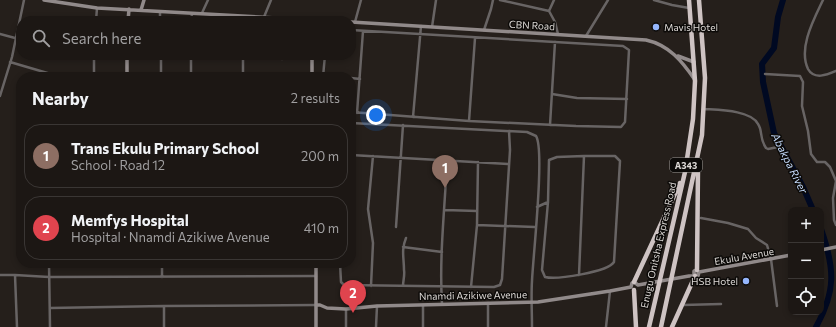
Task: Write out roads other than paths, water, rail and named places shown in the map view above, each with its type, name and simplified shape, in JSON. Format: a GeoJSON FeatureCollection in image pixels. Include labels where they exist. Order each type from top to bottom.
{"type":"FeatureCollection","features":[{"type":"Feature","properties":{"kind":"highway","name":"Enugu Onitsha Express Road"},"geometry":{"type":"LineString","coordinates":[[649,327],[685,172],[693,119],[695,82],[689,0]]}},
{"type":"Feature","properties":{"kind":"highway","name":"Enugu Onitsha Express Road"},"geometry":{"type":"LineString","coordinates":[[661,327],[702,134],[705,78],[699,0]]}},
{"type":"Feature","properties":{"kind":"highway"},"geometry":{"type":"LineString","coordinates":[[672,327],[696,273],[697,162]]}},
{"type":"Feature","properties":{"kind":"highway"},"geometry":{"type":"LineString","coordinates":[[636,327],[634,286],[685,172]]}},
{"type":"Feature","properties":{"kind":"main road"},"geometry":{"type":"LineString","coordinates":[[44,0],[62,1],[97,8],[244,16]]}},
{"type":"Feature","properties":{"kind":"main road"},"geometry":{"type":"LineString","coordinates":[[141,10],[144,0]]}},
{"type":"Feature","properties":{"kind":"main road"},"geometry":{"type":"LineString","coordinates":[[128,16],[129,10]]}},
{"type":"Feature","properties":{"kind":"main road","name":"CBN Road"},"geometry":{"type":"LineString","coordinates":[[356,22],[652,41],[660,44],[676,55],[684,64],[695,82]]}},
{"type":"Feature","properties":{"kind":"main road"},"geometry":{"type":"LineString","coordinates":[[676,55],[694,62]]}},
{"type":"Feature","properties":{"kind":"main road"},"geometry":{"type":"LineString","coordinates":[[127,60],[127,72]]}},
{"type":"Feature","properties":{"kind":"main road"},"geometry":{"type":"LineString","coordinates":[[312,60],[312,72]]}},
{"type":"Feature","properties":{"kind":"main road"},"geometry":{"type":"LineString","coordinates":[[824,249],[836,247]]}},
{"type":"Feature","properties":{"kind":"main road","name":"Ekulu Avenue"},"geometry":{"type":"LineString","coordinates":[[696,273],[788,256]]}},
{"type":"Feature","properties":{"kind":"main road"},"geometry":{"type":"LineString","coordinates":[[316,268],[316,327]]}},
{"type":"Feature","properties":{"kind":"main road","name":"Nnamdi Azikiwe Avenue"},"geometry":{"type":"LineString","coordinates":[[316,305],[320,304],[327,308],[346,309],[377,306],[549,301],[610,291],[696,273]]}},
{"type":"Feature","properties":{"kind":"street"},"geometry":{"type":"LineString","coordinates":[[20,16],[24,0]]}},
{"type":"Feature","properties":{"kind":"street"},"geometry":{"type":"LineString","coordinates":[[202,13],[208,0]]}},
{"type":"Feature","properties":{"kind":"street"},"geometry":{"type":"LineString","coordinates":[[264,16],[271,0]]}},
{"type":"Feature","properties":{"kind":"street"},"geometry":{"type":"LineString","coordinates":[[355,16],[361,0]]}},
{"type":"Feature","properties":{"kind":"street"},"geometry":{"type":"LineString","coordinates":[[432,27],[436,0]]}},
{"type":"Feature","properties":{"kind":"street"},"geometry":{"type":"LineString","coordinates":[[484,31],[491,9],[492,0]]}},
{"type":"Feature","properties":{"kind":"street"},"geometry":{"type":"LineString","coordinates":[[500,0],[549,11],[555,22],[558,35]]}},
{"type":"Feature","properties":{"kind":"street"},"geometry":{"type":"LineString","coordinates":[[549,11],[554,0]]}},
{"type":"Feature","properties":{"kind":"street"},"geometry":{"type":"LineString","coordinates":[[586,37],[608,0]]}},
{"type":"Feature","properties":{"kind":"street"},"geometry":{"type":"LineString","coordinates":[[654,0],[689,8]]}},
{"type":"Feature","properties":{"kind":"street"},"geometry":{"type":"LineString","coordinates":[[823,0],[808,38],[804,58],[810,72],[815,75],[822,76],[836,71]]}},
{"type":"Feature","properties":{"kind":"street"},"geometry":{"type":"LineString","coordinates":[[96,16],[97,8]]}},
{"type":"Feature","properties":{"kind":"street"},"geometry":{"type":"LineString","coordinates":[[160,11],[160,16]]}},
{"type":"Feature","properties":{"kind":"street"},"geometry":{"type":"LineString","coordinates":[[413,117],[421,26]]}},
{"type":"Feature","properties":{"kind":"street"},"geometry":{"type":"LineString","coordinates":[[356,30],[623,46],[629,50],[625,122],[621,127],[550,125],[357,113],[363,31]]}},
{"type":"Feature","properties":{"kind":"street"},"geometry":{"type":"LineString","coordinates":[[0,34],[15,38]]}},
{"type":"Feature","properties":{"kind":"street"},"geometry":{"type":"LineString","coordinates":[[0,96],[10,62],[16,34]]}},
{"type":"Feature","properties":{"kind":"street"},"geometry":{"type":"LineString","coordinates":[[469,121],[475,38]]}},
{"type":"Feature","properties":{"kind":"street"},"geometry":{"type":"LineString","coordinates":[[550,125],[554,42]]}},
{"type":"Feature","properties":{"kind":"street"},"geometry":{"type":"LineString","coordinates":[[94,60],[94,72]]}},
{"type":"Feature","properties":{"kind":"street"},"geometry":{"type":"LineString","coordinates":[[161,60],[161,72]]}},
{"type":"Feature","properties":{"kind":"street"},"geometry":{"type":"LineString","coordinates":[[191,60],[191,72]]}},
{"type":"Feature","properties":{"kind":"street"},"geometry":{"type":"LineString","coordinates":[[243,60],[243,72]]}},
{"type":"Feature","properties":{"kind":"street"},"geometry":{"type":"LineString","coordinates":[[324,72],[325,60]]}},
{"type":"Feature","properties":{"kind":"street"},"geometry":{"type":"LineString","coordinates":[[10,62],[44,72]]}},
{"type":"Feature","properties":{"kind":"street"},"geometry":{"type":"LineString","coordinates":[[765,74],[800,76],[803,82],[802,106],[808,131],[811,154],[817,162],[825,162],[830,167],[836,181],[833,198],[834,220],[836,225]]}},
{"type":"Feature","properties":{"kind":"street"},"geometry":{"type":"LineString","coordinates":[[356,79],[360,80]]}},
{"type":"Feature","properties":{"kind":"street"},"geometry":{"type":"LineString","coordinates":[[552,94],[577,98],[627,99]]}},
{"type":"Feature","properties":{"kind":"street"},"geometry":{"type":"LineString","coordinates":[[704,108],[748,115],[758,124],[761,137],[766,148],[768,149],[778,146]]}},
{"type":"Feature","properties":{"kind":"street"},"geometry":{"type":"LineString","coordinates":[[356,123],[527,132],[536,136],[538,139],[539,172],[531,302],[532,327]]}},
{"type":"Feature","properties":{"kind":"street"},"geometry":{"type":"LineString","coordinates":[[396,227],[403,125]]}},
{"type":"Feature","properties":{"kind":"street"},"geometry":{"type":"LineString","coordinates":[[340,268],[342,284],[344,285],[440,287],[498,286],[501,283],[506,225],[509,131]]}},
{"type":"Feature","properties":{"kind":"street"},"geometry":{"type":"LineString","coordinates":[[356,155],[508,164]]}},
{"type":"Feature","properties":{"kind":"street"},"geometry":{"type":"LineString","coordinates":[[371,286],[373,243],[368,209],[373,156]]}},
{"type":"Feature","properties":{"kind":"street"},"geometry":{"type":"LineString","coordinates":[[579,275],[584,156]]}},
{"type":"Feature","properties":{"kind":"street"},"geometry":{"type":"LineString","coordinates":[[584,156],[615,156],[618,158],[620,161],[619,181],[614,262],[612,265],[603,269],[579,275],[545,277],[543,274],[548,202],[549,162],[551,158],[584,156]]}},
{"type":"Feature","properties":{"kind":"street"},"geometry":{"type":"LineString","coordinates":[[442,304],[440,287],[447,160]]}},
{"type":"Feature","properties":{"kind":"street"},"geometry":{"type":"LineString","coordinates":[[471,287],[478,225],[478,162]]}},
{"type":"Feature","properties":{"kind":"street"},"geometry":{"type":"LineString","coordinates":[[537,207],[548,202]]}},
{"type":"Feature","properties":{"kind":"street"},"geometry":{"type":"LineString","coordinates":[[444,210],[477,211]]}},
{"type":"Feature","properties":{"kind":"street"},"geometry":{"type":"LineString","coordinates":[[700,218],[728,223],[748,229],[756,238],[767,245],[771,259],[777,306]]}},
{"type":"Feature","properties":{"kind":"street"},"geometry":{"type":"LineString","coordinates":[[478,225],[535,227]]}},
{"type":"Feature","properties":{"kind":"street"},"geometry":{"type":"LineString","coordinates":[[403,286],[404,270],[402,260],[403,247],[406,238]]}},
{"type":"Feature","properties":{"kind":"street"},"geometry":{"type":"LineString","coordinates":[[403,247],[442,252]]}},
{"type":"Feature","properties":{"kind":"street"},"geometry":{"type":"LineString","coordinates":[[49,268],[50,327]]}},
{"type":"Feature","properties":{"kind":"street"},"geometry":{"type":"LineString","coordinates":[[162,268],[162,277]]}},
{"type":"Feature","properties":{"kind":"street"},"geometry":{"type":"LineString","coordinates":[[0,275],[49,277],[316,276]]}},
{"type":"Feature","properties":{"kind":"street"},"geometry":{"type":"LineString","coordinates":[[15,275],[17,327]]}},
{"type":"Feature","properties":{"kind":"street"},"geometry":{"type":"LineString","coordinates":[[606,327],[610,291]]}},
{"type":"Feature","properties":{"kind":"street"},"geometry":{"type":"LineString","coordinates":[[488,302],[488,327]]}},
{"type":"Feature","properties":{"kind":"street"},"geometry":{"type":"LineString","coordinates":[[683,305],[721,304]]}},
{"type":"Feature","properties":{"kind":"street"},"geometry":{"type":"LineString","coordinates":[[50,308],[316,305]]}},
{"type":"Feature","properties":{"kind":"street"},"geometry":{"type":"LineString","coordinates":[[423,305],[423,327]]}},
{"type":"Feature","properties":{"kind":"street"},"geometry":{"type":"LineString","coordinates":[[164,306],[164,327]]}},
{"type":"Feature","properties":{"kind":"street"},"geometry":{"type":"LineString","coordinates":[[376,327],[377,306]]}},
{"type":"Feature","properties":{"kind":"street"},"geometry":{"type":"LineString","coordinates":[[346,309],[346,327]]}},
{"type":"Feature","properties":{"kind":"waterway","name":"Abakpa River"},"geometry":{"type":"LineString","coordinates":[[783,0],[778,17],[774,48],[762,64],[763,82],[774,133],[803,187],[812,207]]}},
{"type":"Feature","properties":{"kind":"waterway","name":"Abakpa River"},"geometry":{"type":"LineString","coordinates":[[816,327],[827,302],[831,280],[831,268],[824,237]]}},
{"type":"Feature","properties":{"kind":"place","name":"Mavis Hotel"},"geometry":{"type":"Point","coordinates":[656,27]}},
{"type":"Feature","properties":{"kind":"place","name":"Trans Ekulu Primary School"},"geometry":{"type":"Point","coordinates":[445,188]}},
{"type":"Feature","properties":{"kind":"place","name":"HSB Hotel"},"geometry":{"type":"Point","coordinates":[746,281]}},
{"type":"Feature","properties":{"kind":"place","name":"Memfys Hospital"},"geometry":{"type":"Point","coordinates":[353,313]}}]}
